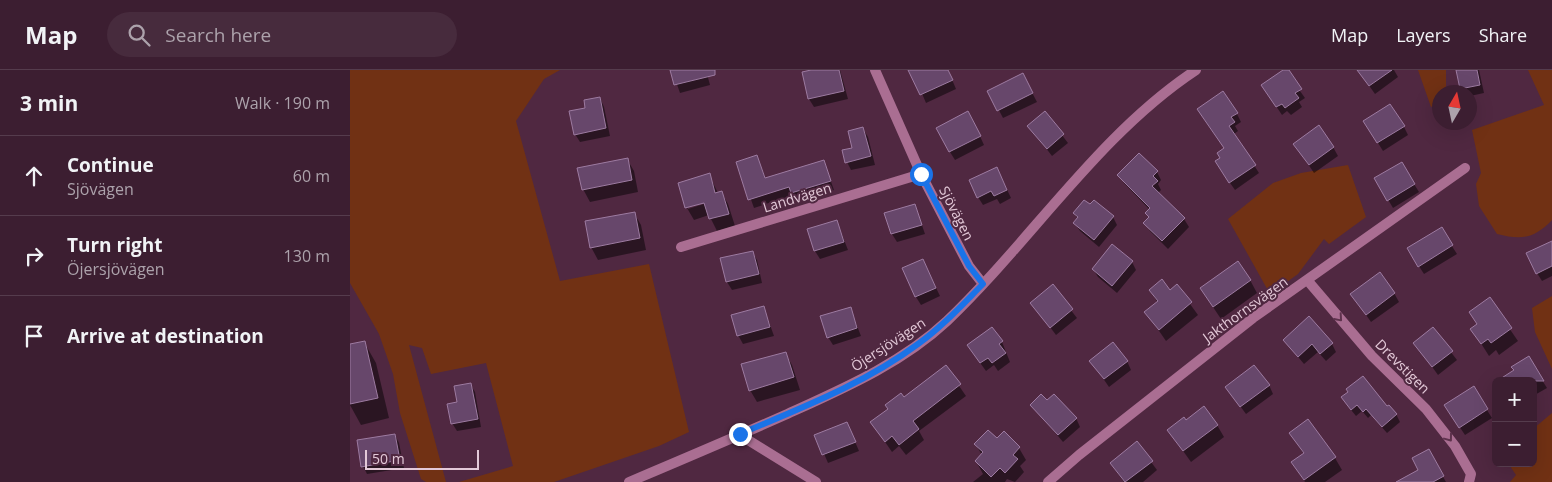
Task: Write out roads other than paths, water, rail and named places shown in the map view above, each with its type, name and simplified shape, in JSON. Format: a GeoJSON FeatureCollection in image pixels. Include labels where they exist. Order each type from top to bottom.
{"type":"FeatureCollection","features":[{"type":"Feature","properties":{"kind":"street","name":"Sjövägen"},"geometry":{"type":"LineString","coordinates":[[875,70],[921,174],[969,266],[983,284]]}},
{"type":"Feature","properties":{"kind":"street","name":"Öjersjövägen"},"geometry":{"type":"LineString","coordinates":[[629,482],[849,386],[890,364],[946,321],[983,284],[1115,139],[1155,101],[1196,70]]}},
{"type":"Feature","properties":{"kind":"street","name":"Jakthornsvägen"},"geometry":{"type":"LineString","coordinates":[[1048,482],[1253,318],[1308,281],[1465,168]]}},
{"type":"Feature","properties":{"kind":"street","name":"Landvägen"},"geometry":{"type":"LineString","coordinates":[[681,247],[921,174]]}},
{"type":"Feature","properties":{"kind":"street","name":"Drevstigen"},"geometry":{"type":"LineString","coordinates":[[1308,281],[1372,356],[1426,409],[1454,446],[1470,478]]}},
{"type":"Feature","properties":{"kind":"street"},"geometry":{"type":"LineString","coordinates":[[740,434],[809,480]]}}]}
